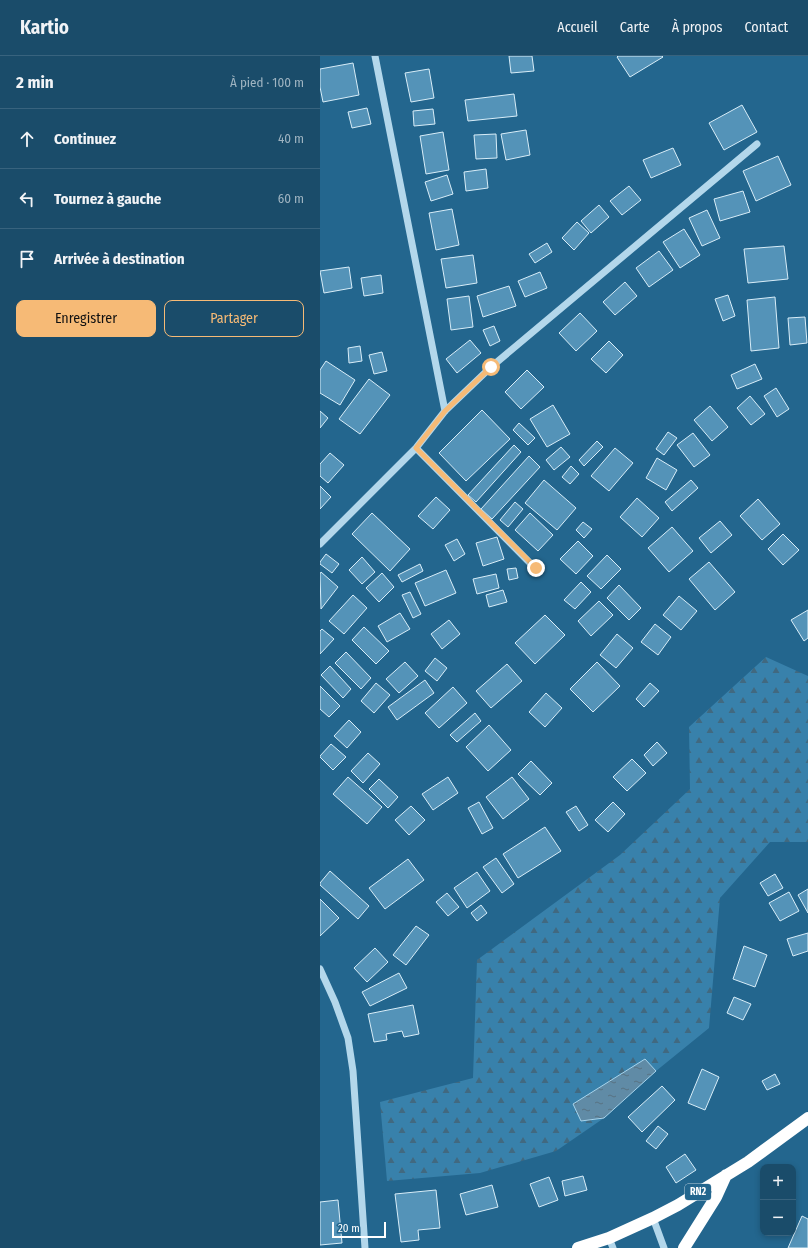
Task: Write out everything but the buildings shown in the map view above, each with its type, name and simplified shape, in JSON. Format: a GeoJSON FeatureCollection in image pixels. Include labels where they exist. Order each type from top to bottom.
{"type":"FeatureCollection","features":[{"type":"Feature","properties":{"kind":"highway","name":"RN2"},"geometry":{"type":"LineString","coordinates":[[578,1248],[611,1243],[678,1205],[748,1162],[808,1118]]}},
{"type":"Feature","properties":{"kind":"highway"},"geometry":{"type":"LineString","coordinates":[[684,1248],[716,1197],[726,1175]]}},
{"type":"Feature","properties":{"kind":"street"},"geometry":{"type":"LineString","coordinates":[[375,56],[445,411]]}},
{"type":"Feature","properties":{"kind":"street"},"geometry":{"type":"LineString","coordinates":[[320,544],[416,448],[445,411],[491,367],[757,144]]}},
{"type":"Feature","properties":{"kind":"street"},"geometry":{"type":"LineString","coordinates":[[416,448],[536,568]]}},
{"type":"Feature","properties":{"kind":"street"},"geometry":{"type":"LineString","coordinates":[[320,969],[335,1002],[348,1038],[354,1071],[365,1248]]}},
{"type":"Feature","properties":{"kind":"street"},"geometry":{"type":"LineString","coordinates":[[653,1218],[664,1248]]}},
{"type":"Feature","properties":{"kind":"green space"},"geometry":{"type":"Polygon","coordinates":[[[766,657],[808,676],[808,842],[770,842],[720,898],[709,1028],[656,1071],[645,1059],[581,1121],[604,1118],[556,1151],[480,1173],[387,1181],[380,1102],[473,1078],[477,960],[620,855],[690,789],[689,727],[766,657]]]}},
{"type":"Feature","properties":{"kind":"water"},"geometry":{"type":"Polygon","coordinates":[[[645,1059],[656,1071],[604,1118],[581,1121],[573,1104],[645,1059]]]}},
{"type":"Feature","properties":{"kind":"route"},"geometry":{"type":"LineString","coordinates":[[491,367],[445,411],[416,448],[536,568]]}}]}
